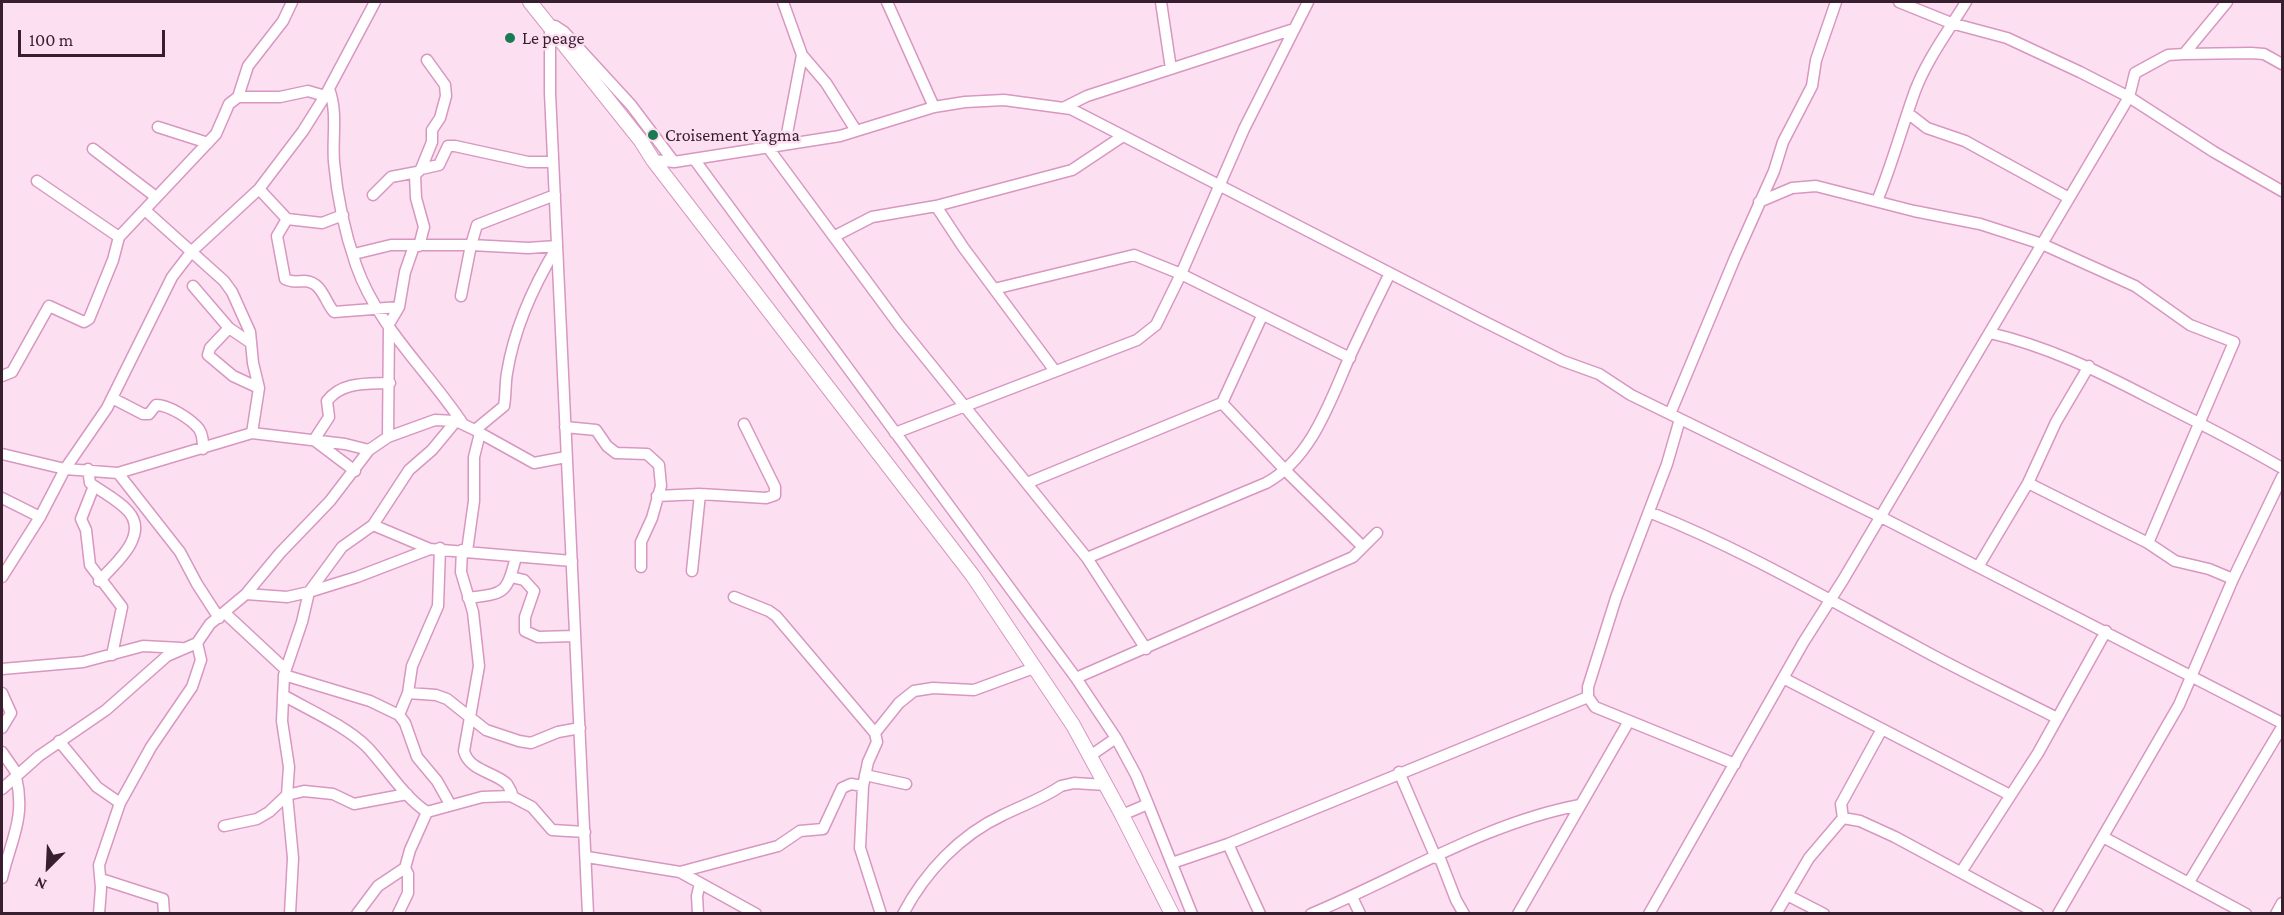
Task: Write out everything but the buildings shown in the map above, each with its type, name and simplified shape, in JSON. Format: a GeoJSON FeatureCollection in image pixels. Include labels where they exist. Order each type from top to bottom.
{"type":"FeatureCollection","features":[{"type":"Feature","properties":{"kind":"main road"},"geometry":{"type":"LineString","coordinates":[[530,2],[641,141],[653,160],[927,513],[973,576],[1073,725],[1172,914]]}},
{"type":"Feature","properties":{"kind":"street"},"geometry":{"type":"LineString","coordinates":[[2,376],[12,372],[49,306],[87,321],[113,260],[119,237],[146,211],[220,127],[229,104],[238,97],[248,66],[283,21],[292,2]]}},
{"type":"Feature","properties":{"kind":"street"},"geometry":{"type":"LineString","coordinates":[[2,577],[6,562],[40,517],[65,469],[112,398],[172,277],[192,252],[259,189],[303,131],[327,93],[375,2]]}},
{"type":"Feature","properties":{"kind":"street"},"geometry":{"type":"LineString","coordinates":[[785,2],[802,55],[826,83],[855,129]]}},
{"type":"Feature","properties":{"kind":"street"},"geometry":{"type":"LineString","coordinates":[[887,2],[934,107]]}},
{"type":"Feature","properties":{"kind":"street"},"geometry":{"type":"LineString","coordinates":[[1161,2],[1171,69]]}},
{"type":"Feature","properties":{"kind":"street"},"geometry":{"type":"LineString","coordinates":[[895,433],[1137,340],[1156,325],[1181,274],[1244,129],[1308,2]]}},
{"type":"Feature","properties":{"kind":"street"},"geometry":{"type":"LineString","coordinates":[[1735,764],[1595,707],[1588,697],[1588,687],[1616,598],[1649,512],[1675,417],[1759,202],[1774,171],[1784,142],[1812,86],[1816,60],[1836,2]]}},
{"type":"Feature","properties":{"kind":"street"},"geometry":{"type":"LineString","coordinates":[[1899,2],[1951,23],[2007,38],[2129,97],[2214,152],[2283,191]]}},
{"type":"Feature","properties":{"kind":"street"},"geometry":{"type":"LineString","coordinates":[[1877,201],[1910,114],[1916,90],[1951,23],[1966,2]]}},
{"type":"Feature","properties":{"kind":"street"},"geometry":{"type":"LineString","coordinates":[[2184,54],[2226,2]]}},
{"type":"Feature","properties":{"kind":"street"},"geometry":{"type":"LineString","coordinates":[[588,914],[553,162],[550,28],[555,26],[564,32],[631,105],[674,162]]}},
{"type":"Feature","properties":{"kind":"street"},"geometry":{"type":"LineString","coordinates":[[1065,107],[1076,100],[1294,29]]}},
{"type":"Feature","properties":{"kind":"street"},"geometry":{"type":"LineString","coordinates":[[1649,914],[1785,679],[1803,643],[1832,600],[2129,97],[2136,73],[2168,55],[2184,54],[2251,52],[2264,54],[2283,64]]}},
{"type":"Feature","properties":{"kind":"street"},"geometry":{"type":"LineString","coordinates":[[785,144],[802,55]]}},
{"type":"Feature","properties":{"kind":"street"},"geometry":{"type":"LineString","coordinates":[[388,436],[389,324],[399,307],[405,272],[424,227],[416,198],[419,171],[432,142],[432,130],[440,118],[446,96],[445,85],[427,60]]}},
{"type":"Feature","properties":{"kind":"street"},"geometry":{"type":"LineString","coordinates":[[238,97],[280,97],[308,91],[327,93]]}},
{"type":"Feature","properties":{"kind":"street"},"geometry":{"type":"LineString","coordinates":[[327,93],[334,107],[334,165],[343,215],[354,254],[375,309],[389,324],[460,423]]}},
{"type":"Feature","properties":{"kind":"street"},"geometry":{"type":"LineString","coordinates":[[653,160],[674,162],[769,149],[785,144],[840,136],[855,129],[934,107],[965,102],[1004,100],[1065,107],[1220,184],[1563,361],[1599,374],[1631,395],[1881,517],[2106,631],[2283,725],[2189,882]]}},
{"type":"Feature","properties":{"kind":"street"},"geometry":{"type":"LineString","coordinates":[[1910,114],[1927,128],[1965,141],[2069,198]]}},
{"type":"Feature","properties":{"kind":"street"},"geometry":{"type":"LineString","coordinates":[[158,127],[208,143]]}},
{"type":"Feature","properties":{"kind":"street"},"geometry":{"type":"LineString","coordinates":[[835,236],[872,217],[936,206],[1072,170],[1124,136]]}},
{"type":"Feature","properties":{"kind":"street"},"geometry":{"type":"LineString","coordinates":[[373,195],[391,177],[435,168],[439,165],[445,149],[455,146],[528,162],[553,162]]}},
{"type":"Feature","properties":{"kind":"street"},"geometry":{"type":"LineString","coordinates":[[93,149],[156,197]]}},
{"type":"Feature","properties":{"kind":"street"},"geometry":{"type":"LineString","coordinates":[[769,149],[900,325],[1087,558],[1146,649]]}},
{"type":"Feature","properties":{"kind":"street"},"geometry":{"type":"LineString","coordinates":[[694,159],[1076,678],[1116,738],[1136,775],[1192,914]]}},
{"type":"Feature","properties":{"kind":"street"},"geometry":{"type":"LineString","coordinates":[[37,181],[119,237]]}},
{"type":"Feature","properties":{"kind":"street"},"geometry":{"type":"LineString","coordinates":[[1759,202],[1802,185],[1816,186],[1980,224],[2042,244],[2135,286],[2190,325],[2234,342],[2148,543]]}},
{"type":"Feature","properties":{"kind":"street"},"geometry":{"type":"LineString","coordinates":[[259,189],[286,219],[322,223],[343,215]]}},
{"type":"Feature","properties":{"kind":"street"},"geometry":{"type":"LineString","coordinates":[[462,296],[474,229],[477,225],[555,195]]}},
{"type":"Feature","properties":{"kind":"street"},"geometry":{"type":"LineString","coordinates":[[936,206],[1055,371]]}},
{"type":"Feature","properties":{"kind":"street"},"geometry":{"type":"LineString","coordinates":[[146,211],[224,281],[232,292],[250,332],[250,344],[260,388],[252,433]]}},
{"type":"Feature","properties":{"kind":"street"},"geometry":{"type":"LineString","coordinates":[[286,219],[277,236],[285,279],[311,282],[318,287],[334,312],[399,307]]}},
{"type":"Feature","properties":{"kind":"street"},"geometry":{"type":"LineString","coordinates":[[354,254],[391,245],[443,244],[528,248],[557,246]]}},
{"type":"Feature","properties":{"kind":"street"},"geometry":{"type":"LineString","coordinates":[[513,797],[506,783],[486,773],[465,757],[479,666],[473,612],[460,564],[465,551],[474,501],[474,457],[477,432],[504,406],[507,374],[515,340],[540,275],[557,246]]}},
{"type":"Feature","properties":{"kind":"street"},"geometry":{"type":"LineString","coordinates":[[994,289],[1134,255],[1181,274],[1350,358]]}},
{"type":"Feature","properties":{"kind":"street"},"geometry":{"type":"LineString","coordinates":[[1087,558],[1266,483],[1286,471],[1309,442],[1334,398],[1390,273]]}},
{"type":"Feature","properties":{"kind":"street"},"geometry":{"type":"LineString","coordinates":[[194,285],[229,328],[250,344]]}},
{"type":"Feature","properties":{"kind":"street"},"geometry":{"type":"LineString","coordinates":[[1027,483],[1222,403],[1262,316]]}},
{"type":"Feature","properties":{"kind":"street"},"geometry":{"type":"LineString","coordinates":[[229,328],[210,348],[208,355],[234,376],[260,388]]}},
{"type":"Feature","properties":{"kind":"street"},"geometry":{"type":"LineString","coordinates":[[1990,333],[2017,339],[2089,366],[2201,422],[2283,468]]}},
{"type":"Feature","properties":{"kind":"street"},"geometry":{"type":"LineString","coordinates":[[1978,567],[2028,483],[2056,422],[2089,366]]}},
{"type":"Feature","properties":{"kind":"street"},"geometry":{"type":"LineString","coordinates":[[314,440],[329,417],[327,401],[334,392],[347,386],[390,383]]}},
{"type":"Feature","properties":{"kind":"street"},"geometry":{"type":"LineString","coordinates":[[112,398],[143,414],[148,414],[156,405],[161,405],[179,414],[198,428],[203,449]]}},
{"type":"Feature","properties":{"kind":"street"},"geometry":{"type":"LineString","coordinates":[[1222,403],[1286,471],[1363,547]]}},
{"type":"Feature","properties":{"kind":"street"},"geometry":{"type":"LineString","coordinates":[[2,789],[59,741],[106,710],[167,656],[196,642],[210,624],[246,594],[280,553],[330,501],[369,450],[388,436],[435,420],[460,423],[534,464],[566,456]]}},
{"type":"Feature","properties":{"kind":"street"},"geometry":{"type":"LineString","coordinates":[[290,914],[293,858],[287,795],[289,767],[282,722],[284,672],[302,622],[309,592],[342,547],[372,525],[409,470],[460,423]]}},
{"type":"Feature","properties":{"kind":"street"},"geometry":{"type":"LineString","coordinates":[[657,496],[700,494],[766,498],[775,495],[775,487],[744,424]]}},
{"type":"Feature","properties":{"kind":"street"},"geometry":{"type":"LineString","coordinates":[[565,427],[596,430],[607,447],[616,453],[647,454],[660,465],[661,486],[654,512],[641,542],[641,567]]}},
{"type":"Feature","properties":{"kind":"street"},"geometry":{"type":"LineString","coordinates":[[2,454],[65,469],[118,473],[252,433],[314,440],[369,450]]}},
{"type":"Feature","properties":{"kind":"street"},"geometry":{"type":"LineString","coordinates":[[314,440],[355,471]]}},
{"type":"Feature","properties":{"kind":"street"},"geometry":{"type":"LineString","coordinates":[[88,469],[90,483],[126,509],[135,530],[134,538],[121,557],[99,581]]}},
{"type":"Feature","properties":{"kind":"street"},"geometry":{"type":"LineString","coordinates":[[118,473],[180,552],[197,584],[222,616],[284,672],[370,701],[399,715],[405,723],[417,757],[437,781],[450,804]]}},
{"type":"Feature","properties":{"kind":"street"},"geometry":{"type":"LineString","coordinates":[[2058,914],[2164,732],[2192,677],[2234,579],[2283,477]]}},
{"type":"Feature","properties":{"kind":"street"},"geometry":{"type":"LineString","coordinates":[[2028,483],[2148,543],[2175,561],[2209,569],[2234,579]]}},
{"type":"Feature","properties":{"kind":"street"},"geometry":{"type":"LineString","coordinates":[[94,486],[81,519],[86,530],[90,565],[99,581],[118,599],[122,607],[112,655]]}},
{"type":"Feature","properties":{"kind":"street"},"geometry":{"type":"LineString","coordinates":[[692,571],[700,494]]}},
{"type":"Feature","properties":{"kind":"street"},"geometry":{"type":"LineString","coordinates":[[2,498],[40,517]]}},
{"type":"Feature","properties":{"kind":"street"},"geometry":{"type":"LineString","coordinates":[[1649,512],[1692,529],[2056,718]]}},
{"type":"Feature","properties":{"kind":"street"},"geometry":{"type":"LineString","coordinates":[[372,525],[435,548],[572,561]]}},
{"type":"Feature","properties":{"kind":"street"},"geometry":{"type":"LineString","coordinates":[[1076,678],[1353,557],[1377,532]]}},
{"type":"Feature","properties":{"kind":"street"},"geometry":{"type":"LineString","coordinates":[[246,594],[287,597],[309,592],[435,548]]}},
{"type":"Feature","properties":{"kind":"street"},"geometry":{"type":"LineString","coordinates":[[399,715],[408,693],[412,666],[438,606],[435,548]]}},
{"type":"Feature","properties":{"kind":"street"},"geometry":{"type":"LineString","coordinates":[[468,598],[496,595],[507,586],[516,557]]}},
{"type":"Feature","properties":{"kind":"street"},"geometry":{"type":"LineString","coordinates":[[511,577],[524,580],[534,591],[525,618],[525,630],[538,637],[575,636]]}},
{"type":"Feature","properties":{"kind":"street"},"geometry":{"type":"LineString","coordinates":[[734,597],[769,610],[776,616],[875,733],[877,742],[864,781],[860,848],[880,914]]}},
{"type":"Feature","properties":{"kind":"street"},"geometry":{"type":"LineString","coordinates":[[1961,872],[2038,753],[2106,631]]}},
{"type":"Feature","properties":{"kind":"street"},"geometry":{"type":"LineString","coordinates":[[99,914],[101,879],[98,873],[99,865],[120,803],[151,747],[192,687],[201,660],[196,642]]}},
{"type":"Feature","properties":{"kind":"street"},"geometry":{"type":"LineString","coordinates":[[2,669],[83,662],[144,646],[182,648]]}},
{"type":"Feature","properties":{"kind":"street"},"geometry":{"type":"LineString","coordinates":[[875,733],[899,703],[914,691],[933,688],[974,690],[1034,668]]}},
{"type":"Feature","properties":{"kind":"street"},"geometry":{"type":"LineString","coordinates":[[1785,679],[2010,795]]}},
{"type":"Feature","properties":{"kind":"street"},"geometry":{"type":"LineString","coordinates":[[2,693],[11,713],[2,728]]}},
{"type":"Feature","properties":{"kind":"street"},"geometry":{"type":"LineString","coordinates":[[408,693],[436,695],[447,699],[486,730],[531,743],[558,732],[580,728]]}},
{"type":"Feature","properties":{"kind":"street"},"geometry":{"type":"LineString","coordinates":[[283,695],[363,743],[390,771],[407,794],[427,812]]}},
{"type":"Feature","properties":{"kind":"street"},"geometry":{"type":"LineString","coordinates":[[1172,863],[1228,843],[1588,697]]}},
{"type":"Feature","properties":{"kind":"street"},"geometry":{"type":"LineString","coordinates":[[1518,914],[1629,721]]}},
{"type":"Feature","properties":{"kind":"street"},"geometry":{"type":"LineString","coordinates":[[1776,914],[1809,858],[1843,818],[1841,804],[1882,729]]}},
{"type":"Feature","properties":{"kind":"street"},"geometry":{"type":"LineString","coordinates":[[1090,756],[1116,738]]}},
{"type":"Feature","properties":{"kind":"street"},"geometry":{"type":"LineString","coordinates":[[59,741],[97,787],[120,803]]}},
{"type":"Feature","properties":{"kind":"street"},"geometry":{"type":"LineString","coordinates":[[2,752],[17,776],[21,804],[19,825],[2,878]]}},
{"type":"Feature","properties":{"kind":"street"},"geometry":{"type":"LineString","coordinates":[[1399,772],[1464,914]]}},
{"type":"Feature","properties":{"kind":"street"},"geometry":{"type":"LineString","coordinates":[[680,872],[778,846],[800,831],[823,829],[842,788],[851,784],[864,781],[906,784]]}},
{"type":"Feature","properties":{"kind":"street"},"geometry":{"type":"LineString","coordinates":[[903,914],[918,888],[941,861],[976,831],[1061,786],[1074,783],[1106,785]]}},
{"type":"Feature","properties":{"kind":"street"},"geometry":{"type":"LineString","coordinates":[[224,826],[257,819],[269,812],[287,795],[316,791],[333,794],[354,804],[407,794]]}},
{"type":"Feature","properties":{"kind":"street"},"geometry":{"type":"LineString","coordinates":[[398,914],[408,893],[405,868],[415,837],[427,812],[450,804],[491,795],[513,797],[541,815],[552,830],[585,832]]}},
{"type":"Feature","properties":{"kind":"street"},"geometry":{"type":"LineString","coordinates":[[1122,815],[1148,804]]}},
{"type":"Feature","properties":{"kind":"street"},"geometry":{"type":"LineString","coordinates":[[1311,914],[1507,825],[1551,811],[1580,806]]}},
{"type":"Feature","properties":{"kind":"street"},"geometry":{"type":"LineString","coordinates":[[1843,818],[1860,821],[1895,837],[2038,914]]}},
{"type":"Feature","properties":{"kind":"street"},"geometry":{"type":"LineString","coordinates":[[2103,837],[2246,914]]}},
{"type":"Feature","properties":{"kind":"street"},"geometry":{"type":"LineString","coordinates":[[1228,843],[1260,914]]}},
{"type":"Feature","properties":{"kind":"street"},"geometry":{"type":"LineString","coordinates":[[587,857],[680,872],[756,914]]}},
{"type":"Feature","properties":{"kind":"street"},"geometry":{"type":"LineString","coordinates":[[357,914],[378,885],[405,868]]}},
{"type":"Feature","properties":{"kind":"street"},"geometry":{"type":"LineString","coordinates":[[101,879],[163,899],[164,914]]}},
{"type":"Feature","properties":{"kind":"street"},"geometry":{"type":"LineString","coordinates":[[698,914],[697,896],[700,883]]}},
{"type":"Feature","properties":{"kind":"street"},"geometry":{"type":"LineString","coordinates":[[1787,895],[1824,914]]}},
{"type":"Feature","properties":{"kind":"street"},"geometry":{"type":"LineString","coordinates":[[1352,897],[1359,914]]}},
{"type":"Feature","properties":{"kind":"street"},"geometry":{"type":"LineString","coordinates":[[2276,914],[2283,903]]}},
{"type":"Feature","properties":{"kind":"place","name":"Le peage"},"geometry":{"type":"Point","coordinates":[510,38]}},
{"type":"Feature","properties":{"kind":"place","name":"Croisement Yagma"},"geometry":{"type":"Point","coordinates":[653,135]}}]}
